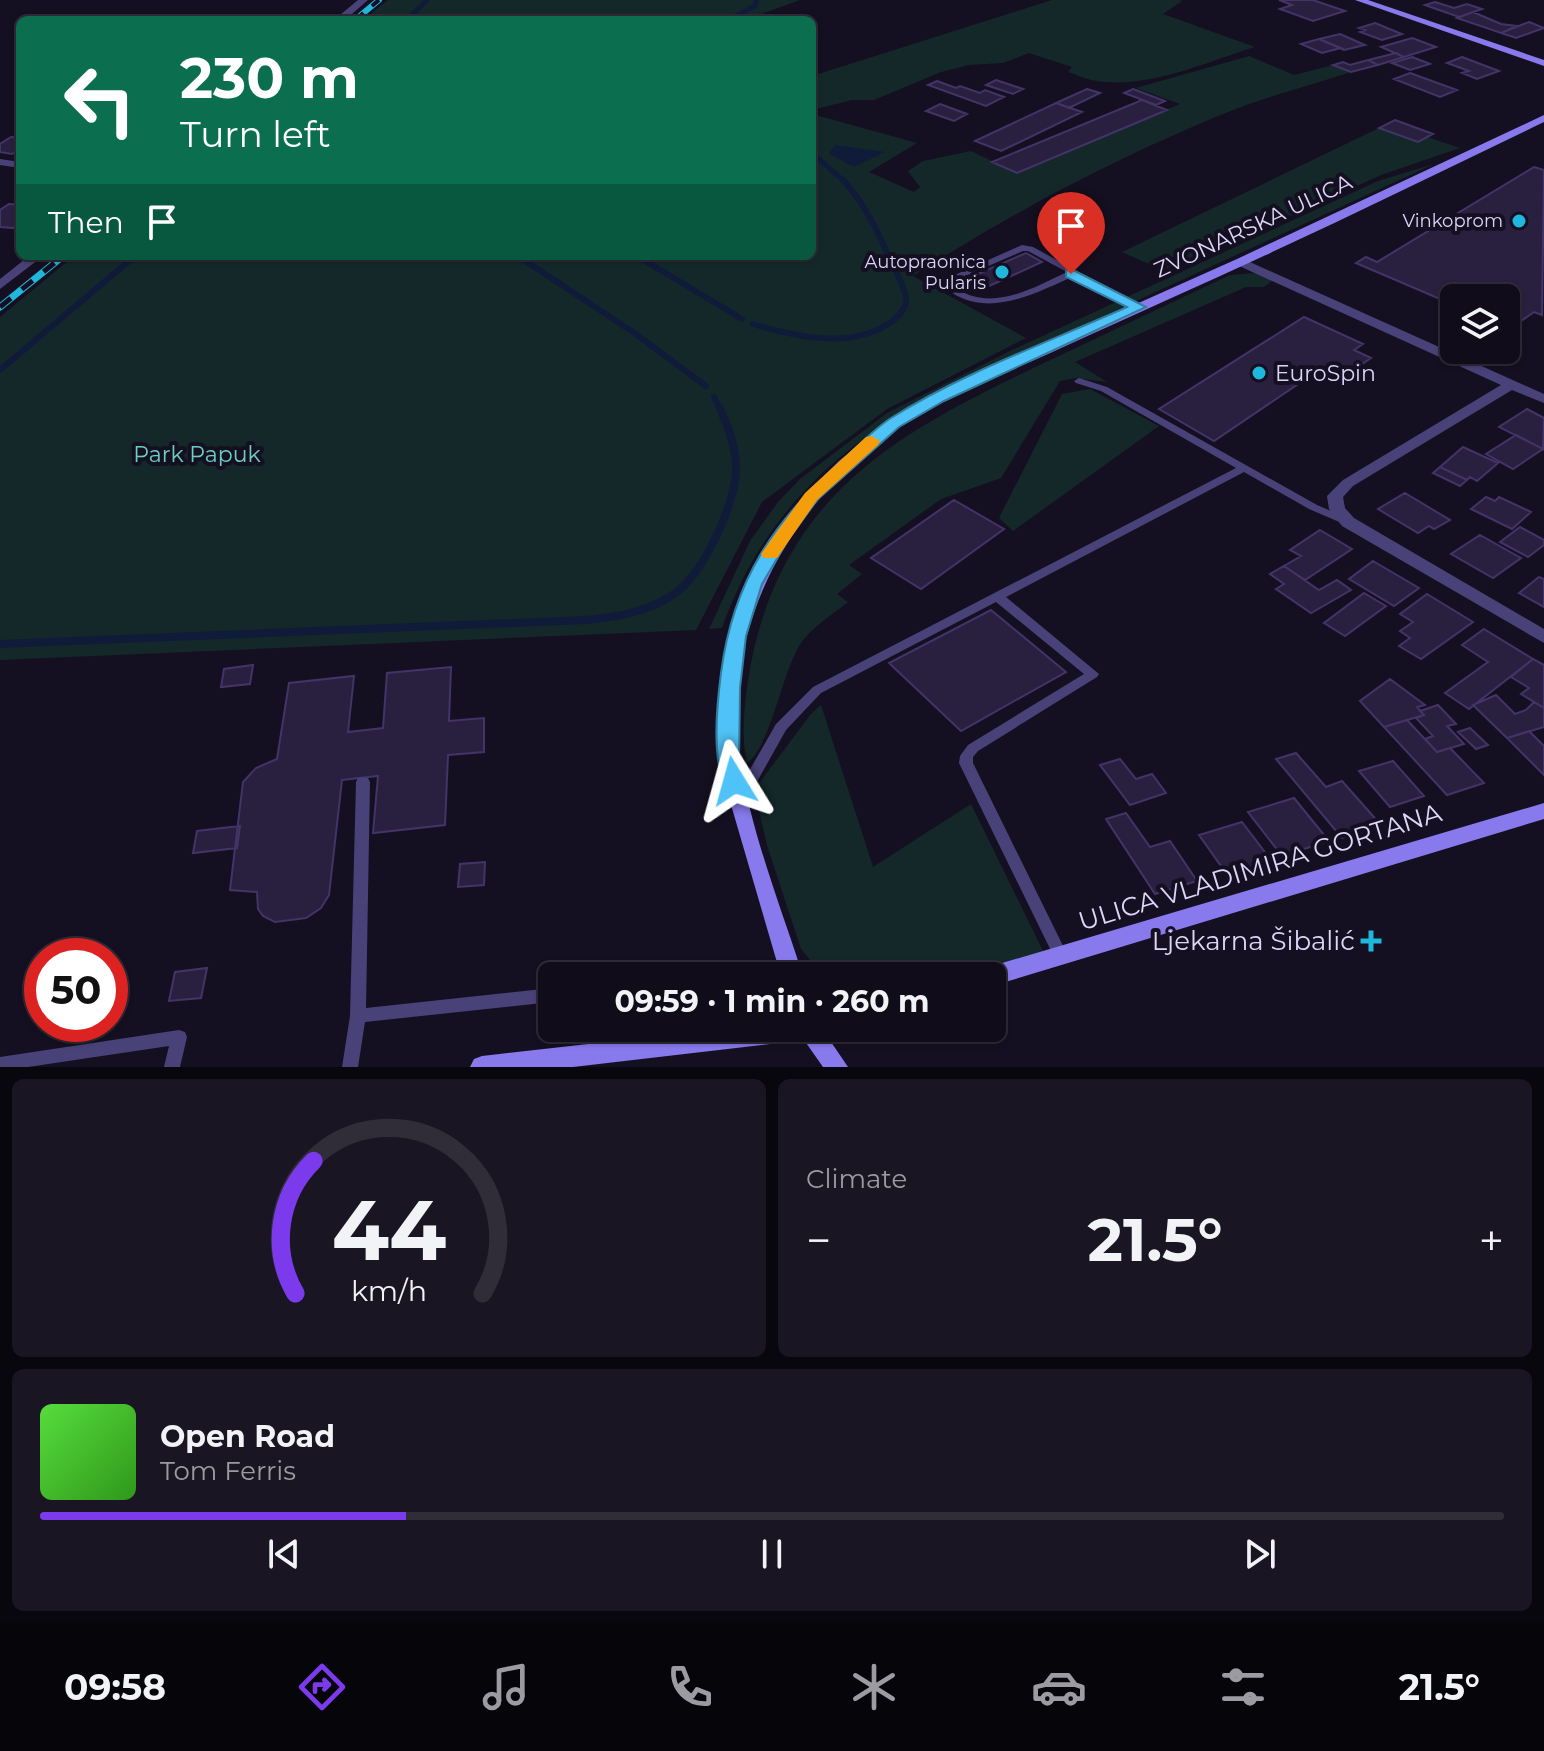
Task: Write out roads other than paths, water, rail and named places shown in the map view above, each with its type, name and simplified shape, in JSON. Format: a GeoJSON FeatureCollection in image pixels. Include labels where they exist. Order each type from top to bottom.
{"type":"FeatureCollection","features":[{"type":"Feature","properties":{"kind":"main road"},"geometry":{"type":"LineString","coordinates":[[1359,0],[1544,69]]}},
{"type":"Feature","properties":{"kind":"main road"},"geometry":{"type":"LineString","coordinates":[[1501,51],[1544,62]]}},
{"type":"Feature","properties":{"kind":"main road","name":"ZVONARSKA ULICA"},"geometry":{"type":"LineString","coordinates":[[788,962],[729,761],[729,688],[736,636],[753,584],[780,537],[811,496],[893,423],[938,398],[1241,262],[1544,118]]}},
{"type":"Feature","properties":{"kind":"main road","name":"ULICA VLADIMIRA GORTANA"},"geometry":{"type":"LineString","coordinates":[[1006,972],[1544,811]]}},
{"type":"Feature","properties":{"kind":"main road"},"geometry":{"type":"LineString","coordinates":[[482,1067],[700,1042]]}},
{"type":"Feature","properties":{"kind":"main road"},"geometry":{"type":"LineString","coordinates":[[821,1042],[836,1067]]}},
{"type":"Feature","properties":{"kind":"street"},"geometry":{"type":"LineString","coordinates":[[344,16],[364,0]]}},
{"type":"Feature","properties":{"kind":"street"},"geometry":{"type":"LineString","coordinates":[[0,285],[32,260]]}},
{"type":"Feature","properties":{"kind":"street"},"geometry":{"type":"LineString","coordinates":[[1241,262],[1544,399]]}},
{"type":"Feature","properties":{"kind":"street"},"geometry":{"type":"LineString","coordinates":[[1512,384],[1348,483],[1335,496],[1337,509],[1348,522],[1544,637]]}},
{"type":"Feature","properties":{"kind":"lane"},"geometry":{"type":"LineString","coordinates":[[1071,274],[993,304],[971,300],[943,282],[1022,248],[1030,249],[1071,274],[1139,307]]}},
{"type":"Feature","properties":{"kind":"lane"},"geometry":{"type":"LineString","coordinates":[[1079,381],[1104,389],[1313,507],[1348,522]]}},
{"type":"Feature","properties":{"kind":"lane"},"geometry":{"type":"LineString","coordinates":[[739,800],[781,727],[817,690],[1244,468]]}},
{"type":"Feature","properties":{"kind":"lane"},"geometry":{"type":"LineString","coordinates":[[997,596],[1093,674],[973,748],[966,763],[1061,956]]}},
{"type":"Feature","properties":{"kind":"lane"},"geometry":{"type":"LineString","coordinates":[[350,1067],[358,1016],[363,782]]}},
{"type":"Feature","properties":{"kind":"lane"},"geometry":{"type":"LineString","coordinates":[[358,1016],[538,997]]}},
{"type":"Feature","properties":{"kind":"lane"},"geometry":{"type":"LineString","coordinates":[[0,1064],[179,1037],[172,1067]]}},
{"type":"Feature","properties":{"kind":"water"},"geometry":{"type":"Polygon","coordinates":[[[835,145],[885,152],[854,167],[829,154],[835,145]]]}},
{"type":"Feature","properties":{"kind":"waterway"},"geometry":{"type":"LineString","coordinates":[[411,16],[427,0]]}},
{"type":"Feature","properties":{"kind":"waterway"},"geometry":{"type":"LineString","coordinates":[[737,16],[756,5],[756,0]]}},
{"type":"Feature","properties":{"kind":"waterway"},"geometry":{"type":"LineString","coordinates":[[816,157],[844,181]]}},
{"type":"Feature","properties":{"kind":"waterway"},"geometry":{"type":"LineString","coordinates":[[753,324],[807,337],[844,338],[879,329],[903,310],[906,299],[898,275],[868,215],[844,181]]}},
{"type":"Feature","properties":{"kind":"waterway"},"geometry":{"type":"LineString","coordinates":[[0,370],[130,260]]}},
{"type":"Feature","properties":{"kind":"waterway"},"geometry":{"type":"LineString","coordinates":[[524,260],[633,332],[706,386]]}},
{"type":"Feature","properties":{"kind":"waterway"},"geometry":{"type":"LineString","coordinates":[[644,260],[742,319]]}},
{"type":"Feature","properties":{"kind":"waterway"},"geometry":{"type":"LineString","coordinates":[[714,397],[720,409]]}},
{"type":"Feature","properties":{"kind":"waterway"},"geometry":{"type":"LineString","coordinates":[[0,644],[586,620],[643,609],[664,600],[685,585],[706,555],[724,518],[736,469],[735,453],[720,409]]}},
{"type":"Feature","properties":{"kind":"railway"},"geometry":{"type":"LineString","coordinates":[[360,16],[379,0]]}},
{"type":"Feature","properties":{"kind":"railway"},"geometry":{"type":"LineString","coordinates":[[0,307],[58,260]]}},
{"type":"Feature","properties":{"kind":"place","name":"Vinkoprom"},"geometry":{"type":"Point","coordinates":[1519,221]}},
{"type":"Feature","properties":{"kind":"place","name":"Autopraonica Pularis"},"geometry":{"type":"Point","coordinates":[1002,272]}},
{"type":"Feature","properties":{"kind":"place","name":"EuroSpin"},"geometry":{"type":"Point","coordinates":[1259,373]}},
{"type":"Feature","properties":{"kind":"place","name":"Ljekarna Šibalić"},"geometry":{"type":"Point","coordinates":[1371,941]}},
{"type":"Feature","properties":{"kind":"park label","name":"Park Papuk"},"geometry":{"type":"Point","coordinates":[197,454]}}]}
